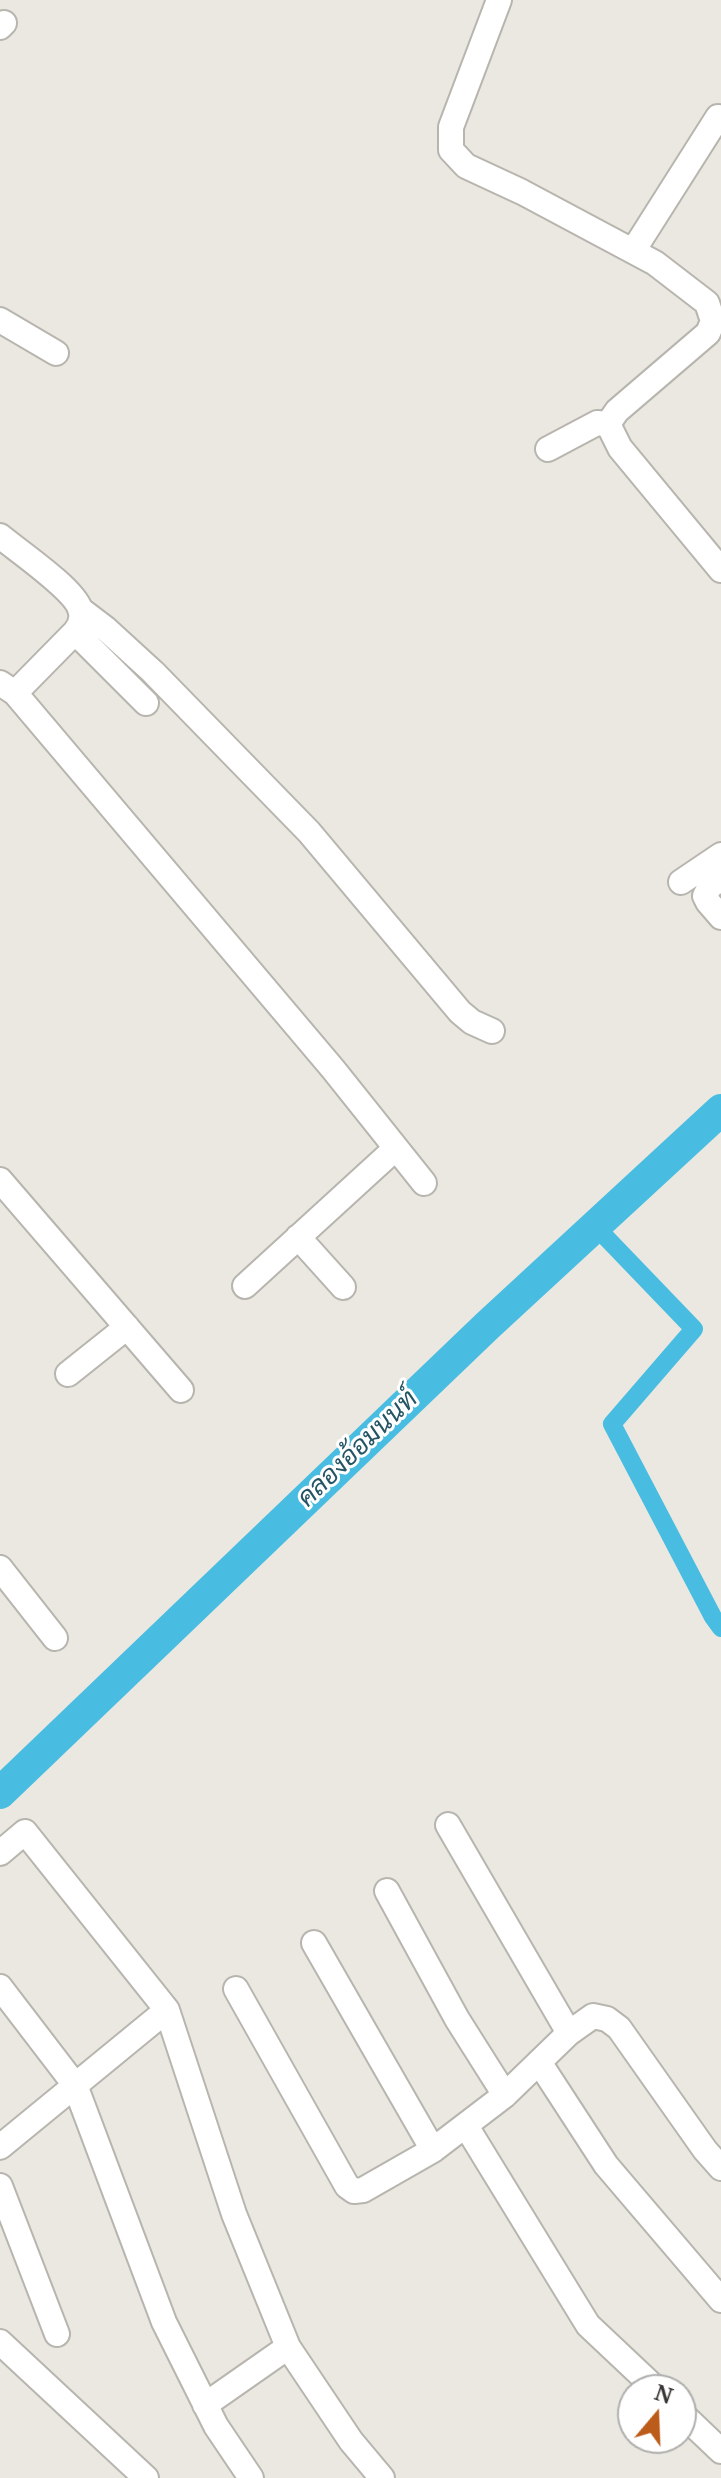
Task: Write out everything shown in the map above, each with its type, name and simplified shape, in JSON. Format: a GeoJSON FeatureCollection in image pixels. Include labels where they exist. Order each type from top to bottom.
{"type":"FeatureCollection","features":[{"type":"Feature","properties":{"kind":"street"},"geometry":{"type":"LineString","coordinates":[[499,0],[451,127],[451,150],[466,166],[522,192],[655,263],[707,303],[713,321],[708,333],[617,411],[608,424]]}},
{"type":"Feature","properties":{"kind":"street"},"geometry":{"type":"LineString","coordinates":[[633,251],[720,116]]}},
{"type":"Feature","properties":{"kind":"street"},"geometry":{"type":"LineString","coordinates":[[0,320],[56,353]]}},
{"type":"Feature","properties":{"kind":"street"},"geometry":{"type":"LineString","coordinates":[[548,449],[597,423],[608,424]]}},
{"type":"Feature","properties":{"kind":"street"},"geometry":{"type":"LineString","coordinates":[[608,424],[620,448],[721,570]]}},
{"type":"Feature","properties":{"kind":"street"},"geometry":{"type":"LineString","coordinates":[[0,536],[72,595],[78,621],[146,703]]}},
{"type":"Feature","properties":{"kind":"street"},"geometry":{"type":"LineString","coordinates":[[78,621],[8,688],[333,1069],[424,1183]]}},
{"type":"Feature","properties":{"kind":"street"},"geometry":{"type":"LineString","coordinates":[[78,621],[106,629],[153,672],[309,832],[460,1012],[472,1022],[492,1031]]}},
{"type":"Feature","properties":{"kind":"street"},"geometry":{"type":"LineString","coordinates":[[681,882],[721,856]]}},
{"type":"Feature","properties":{"kind":"street"},"geometry":{"type":"LineString","coordinates":[[721,879],[710,886],[705,896],[721,917]]}},
{"type":"Feature","properties":{"kind":"street"},"geometry":{"type":"LineString","coordinates":[[245,1286],[396,1148]]}},
{"type":"Feature","properties":{"kind":"street"},"geometry":{"type":"LineString","coordinates":[[0,1180],[181,1390]]}},
{"type":"Feature","properties":{"kind":"street"},"geometry":{"type":"LineString","coordinates":[[298,1237],[343,1287]]}},
{"type":"Feature","properties":{"kind":"street"},"geometry":{"type":"LineString","coordinates":[[68,1374],[127,1327]]}},
{"type":"Feature","properties":{"kind":"street"},"geometry":{"type":"LineString","coordinates":[[0,1568],[55,1638]]}},
{"type":"Feature","properties":{"kind":"street"},"geometry":{"type":"LineString","coordinates":[[448,1825],[569,2033]]}},
{"type":"Feature","properties":{"kind":"street"},"geometry":{"type":"LineString","coordinates":[[0,1853],[25,1832],[167,2010],[234,2214],[288,2347],[351,2441],[382,2478]]}},
{"type":"Feature","properties":{"kind":"street"},"geometry":{"type":"LineString","coordinates":[[387,1891],[457,2019],[505,2095]]}},
{"type":"Feature","properties":{"kind":"street"},"geometry":{"type":"LineString","coordinates":[[314,1943],[433,2150]]}},
{"type":"Feature","properties":{"kind":"street"},"geometry":{"type":"LineString","coordinates":[[0,1987],[75,2085],[164,2322],[216,2426],[251,2478]]}},
{"type":"Feature","properties":{"kind":"street"},"geometry":{"type":"LineString","coordinates":[[236,1989],[347,2186],[354,2191],[363,2190],[433,2150],[466,2126],[505,2095],[569,2033],[593,2016],[607,2019],[619,2028],[721,2168]]}},
{"type":"Feature","properties":{"kind":"street"},"geometry":{"type":"LineString","coordinates":[[0,2147],[167,2010]]}},
{"type":"Feature","properties":{"kind":"street"},"geometry":{"type":"LineString","coordinates":[[539,2062],[606,2165],[721,2300]]}},
{"type":"Feature","properties":{"kind":"street"},"geometry":{"type":"LineString","coordinates":[[466,2126],[588,2325],[640,2374]]}},
{"type":"Feature","properties":{"kind":"street"},"geometry":{"type":"LineString","coordinates":[[0,2186],[57,2334]]}},
{"type":"Feature","properties":{"kind":"street"},"geometry":{"type":"LineString","coordinates":[[0,2342],[146,2478]]}},
{"type":"Feature","properties":{"kind":"street"},"geometry":{"type":"LineString","coordinates":[[205,2405],[288,2347]]}},
{"type":"Feature","properties":{"kind":"street"},"geometry":{"type":"LineString","coordinates":[[697,2428],[721,2451]]}},
{"type":"Feature","properties":{"kind":"waterway","name":"คลองอ้อมนนท์"},"geometry":{"type":"LineString","coordinates":[[0,1793],[487,1326],[721,1110]]}},
{"type":"Feature","properties":{"kind":"waterway"},"geometry":{"type":"LineString","coordinates":[[595,1226],[694,1329],[612,1424],[721,1628]]}}]}
